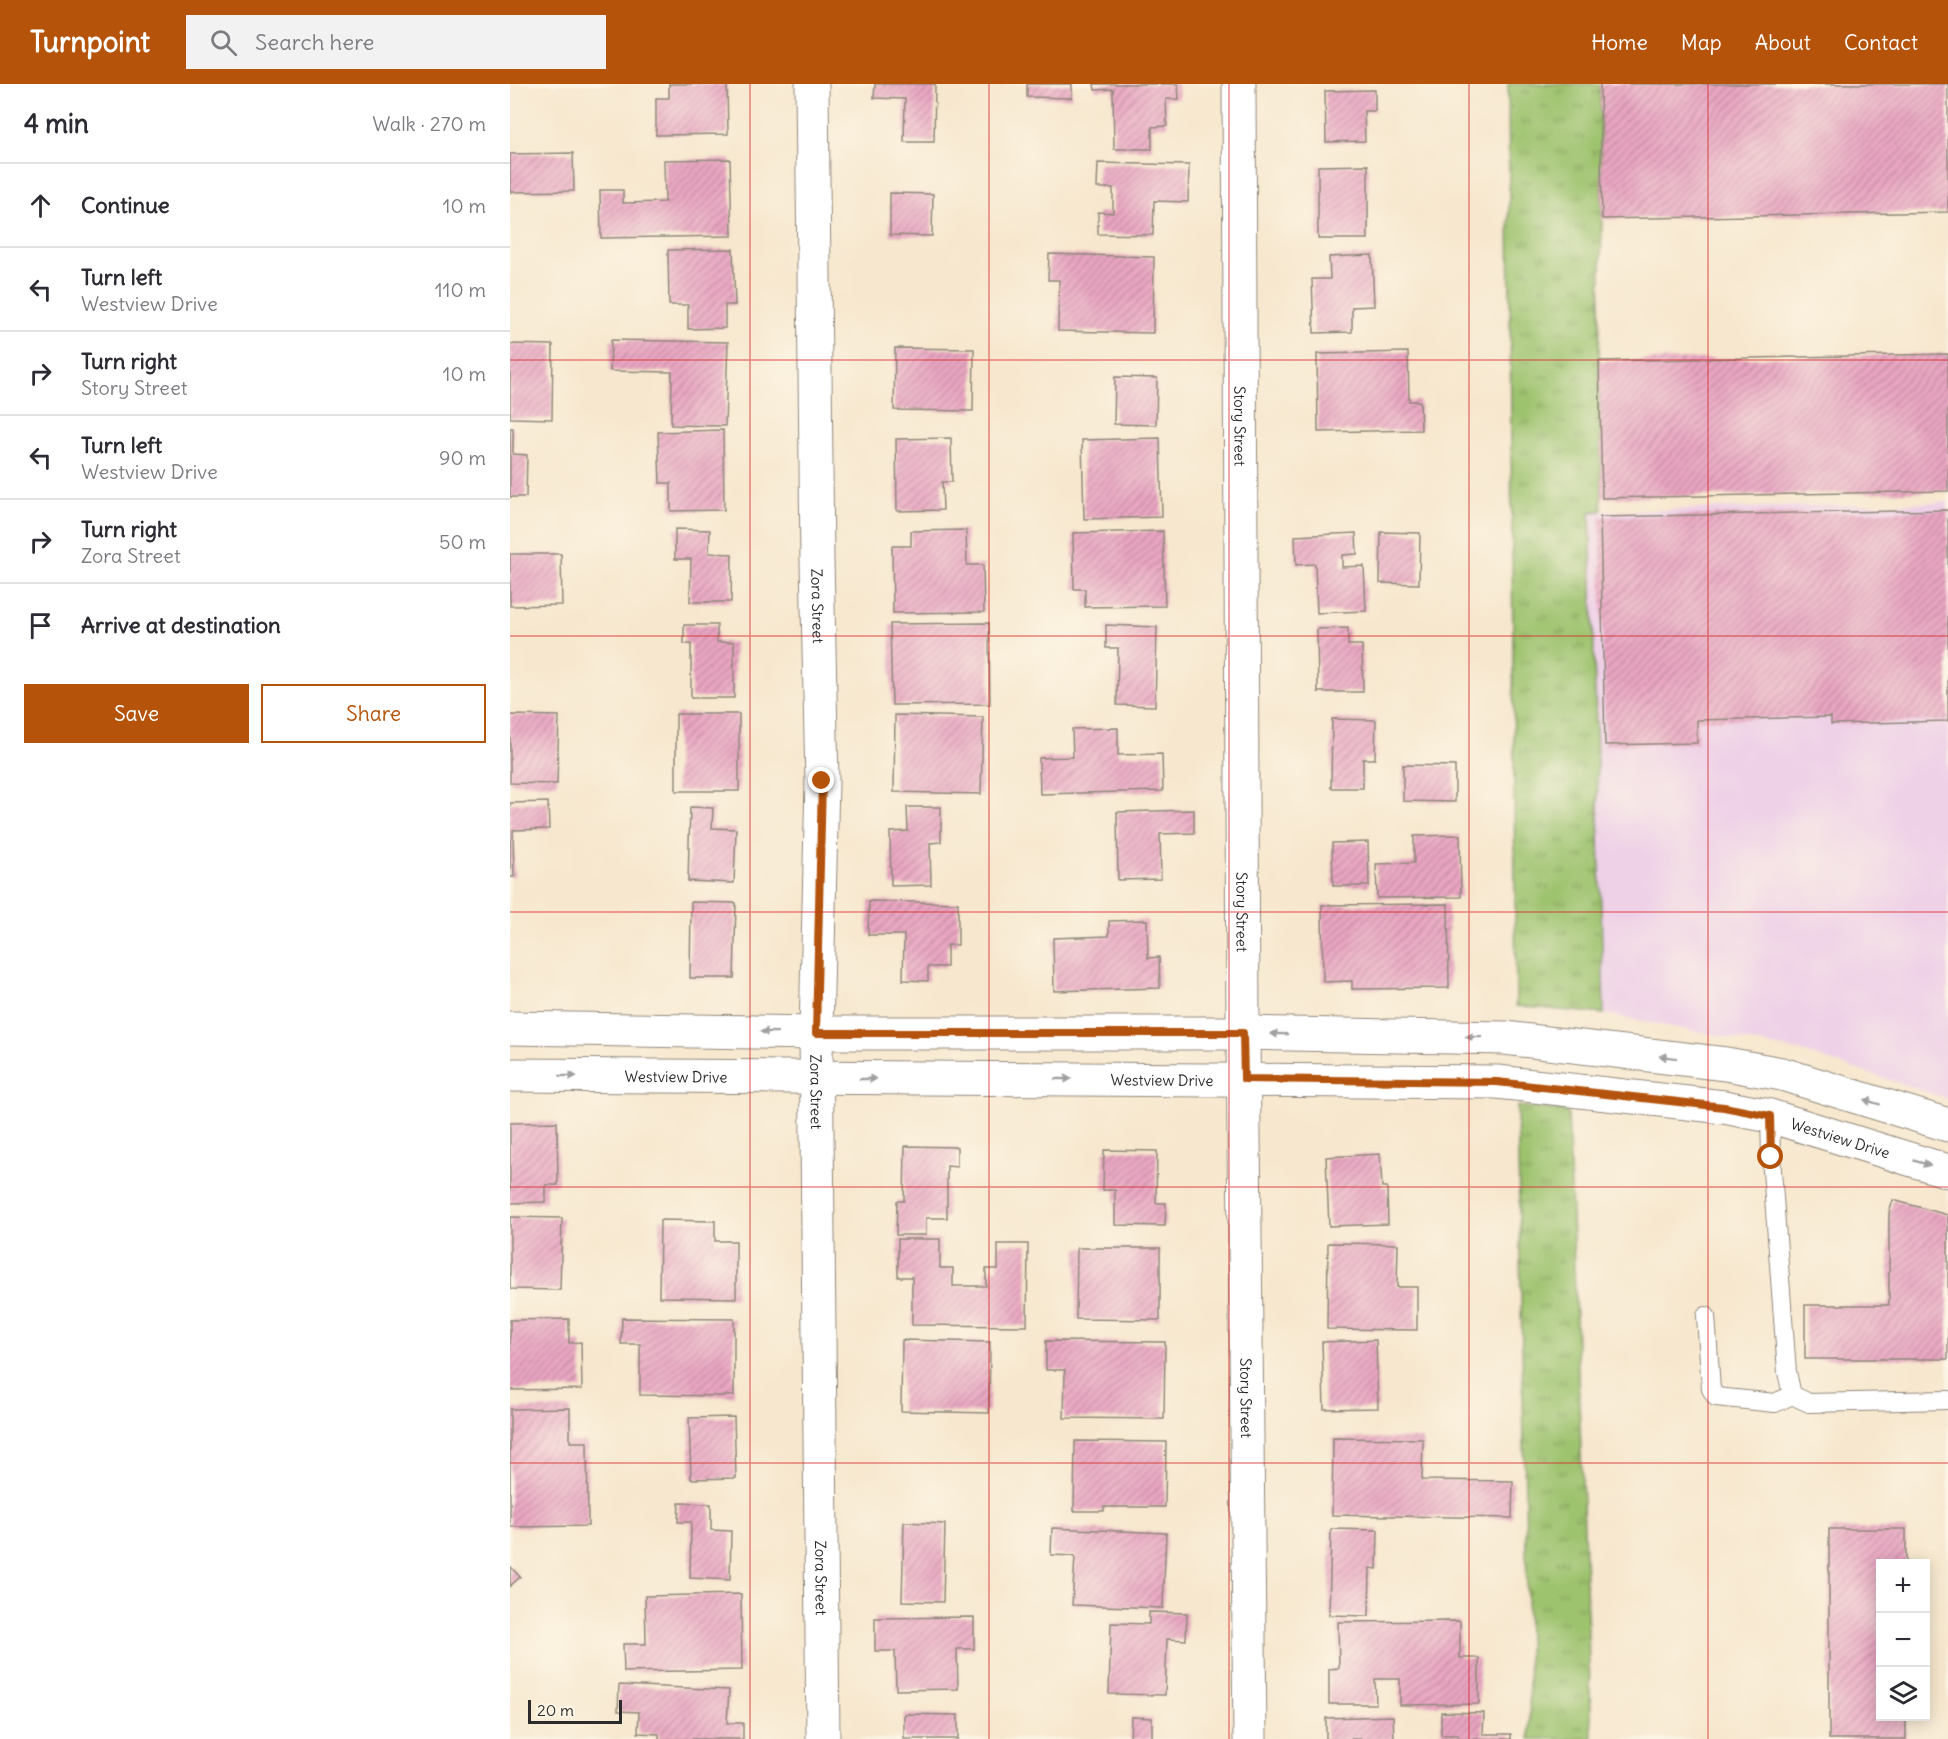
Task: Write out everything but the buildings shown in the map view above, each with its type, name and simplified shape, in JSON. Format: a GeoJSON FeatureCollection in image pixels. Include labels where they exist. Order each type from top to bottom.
{"type":"FeatureCollection","features":[{"type":"Feature","properties":{"kind":"street","name":"Zora Street"},"geometry":{"type":"LineString","coordinates":[[812,84],[817,561],[822,781],[816,1079],[823,1739]]}},
{"type":"Feature","properties":{"kind":"street","name":"Story Street"},"geometry":{"type":"LineString","coordinates":[[1239,84],[1243,1033],[1250,1739]]}},
{"type":"Feature","properties":{"kind":"street"},"geometry":{"type":"LineString","coordinates":[[510,1028],[816,1033],[1243,1033],[1505,1038],[1782,1074],[1948,1125]]}},
{"type":"Feature","properties":{"kind":"street","name":"Westview Drive"},"geometry":{"type":"LineString","coordinates":[[510,1075],[816,1079],[1244,1079],[1497,1082],[1724,1107],[1770,1116],[1948,1171]]}},
{"type":"Feature","properties":{"kind":"lane"},"geometry":{"type":"LineString","coordinates":[[1770,1116],[1787,1372],[1792,1395]]}},
{"type":"Feature","properties":{"kind":"lane"},"geometry":{"type":"LineString","coordinates":[[1706,1316],[1710,1389],[1716,1396],[1775,1403],[1792,1395]]}},
{"type":"Feature","properties":{"kind":"lane"},"geometry":{"type":"LineString","coordinates":[[1792,1395],[1809,1403],[1948,1400]]}},
{"type":"Feature","properties":{"kind":"shaded area"},"geometry":{"type":"Polygon","coordinates":[[[1948,502],[1948,1099],[1799,1051],[1604,1014],[1590,512],[1948,502]]]}},
{"type":"Feature","properties":{"kind":"green space"},"geometry":{"type":"Polygon","coordinates":[[[1508,84],[1600,84],[1602,219],[1599,361],[1602,511],[1590,512],[1604,1014],[1516,1006],[1508,84]]]}},
{"type":"Feature","properties":{"kind":"green space"},"geometry":{"type":"Polygon","coordinates":[[[1517,1106],[1568,1111],[1592,1739],[1530,1739],[1517,1106]]]}},
{"type":"Feature","properties":{"kind":"route"},"geometry":{"type":"LineString","coordinates":[[822,781],[816,1033],[1243,1033],[1244,1079],[1497,1082],[1724,1107],[1770,1116],[1771,1157]]}}]}
